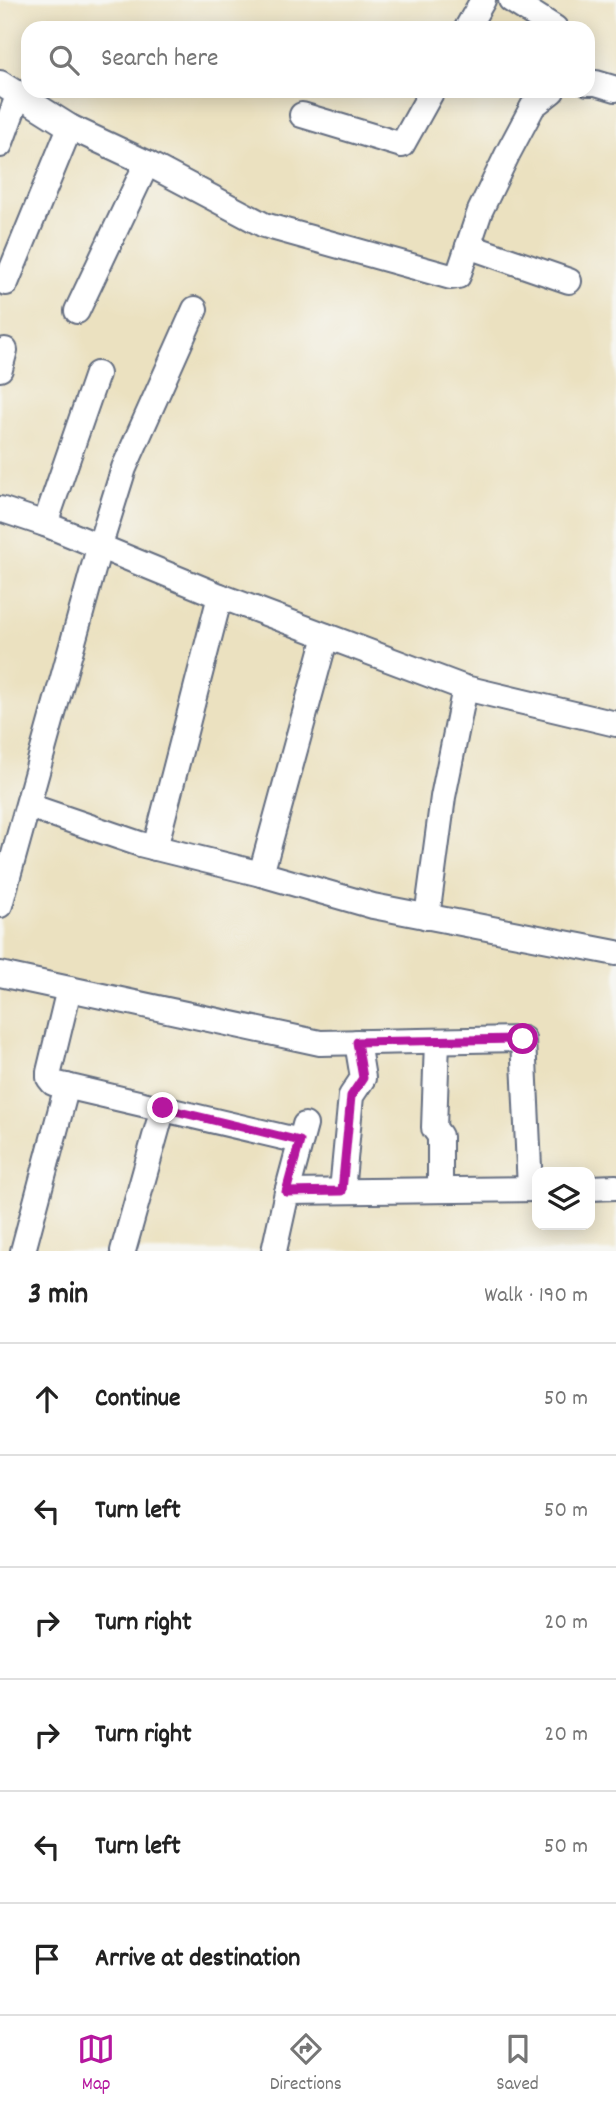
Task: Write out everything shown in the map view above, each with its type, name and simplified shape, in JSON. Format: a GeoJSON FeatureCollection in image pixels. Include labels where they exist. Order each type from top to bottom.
{"type":"FeatureCollection","features":[{"type":"Feature","properties":{"kind":"street"},"geometry":{"type":"LineString","coordinates":[[511,0],[544,21]]}},
{"type":"Feature","properties":{"kind":"street"},"geometry":{"type":"LineString","coordinates":[[595,83],[616,89]]}},
{"type":"Feature","properties":{"kind":"street"},"geometry":{"type":"LineString","coordinates":[[0,145],[9,88]]}},
{"type":"Feature","properties":{"kind":"street"},"geometry":{"type":"LineString","coordinates":[[25,98],[70,127],[147,163],[264,225],[451,277],[458,276],[486,200],[533,106],[543,98]]}},
{"type":"Feature","properties":{"kind":"street"},"geometry":{"type":"LineString","coordinates":[[302,115],[402,145],[428,98]]}},
{"type":"Feature","properties":{"kind":"street"},"geometry":{"type":"LineString","coordinates":[[6,283],[70,127]]}},
{"type":"Feature","properties":{"kind":"street"},"geometry":{"type":"LineString","coordinates":[[77,311],[147,163]]}},
{"type":"Feature","properties":{"kind":"street"},"geometry":{"type":"LineString","coordinates":[[468,246],[569,281]]}},
{"type":"Feature","properties":{"kind":"street"},"geometry":{"type":"LineString","coordinates":[[0,905],[99,548],[124,468],[195,309]]}},
{"type":"Feature","properties":{"kind":"street"},"geometry":{"type":"LineString","coordinates":[[45,524],[97,374]]}},
{"type":"Feature","properties":{"kind":"street"},"geometry":{"type":"LineString","coordinates":[[0,509],[45,524],[220,596],[465,688],[616,722]]}},
{"type":"Feature","properties":{"kind":"street"},"geometry":{"type":"LineString","coordinates":[[155,848],[220,596]]}},
{"type":"Feature","properties":{"kind":"street"},"geometry":{"type":"LineString","coordinates":[[261,874],[326,636]]}},
{"type":"Feature","properties":{"kind":"street"},"geometry":{"type":"LineString","coordinates":[[427,917],[443,797],[465,688]]}},
{"type":"Feature","properties":{"kind":"street"},"geometry":{"type":"LineString","coordinates":[[29,806],[155,848],[261,874],[373,906],[616,953]]}},
{"type":"Feature","properties":{"kind":"street"},"geometry":{"type":"LineString","coordinates":[[0,974],[320,1043],[523,1039],[532,1167]]}},
{"type":"Feature","properties":{"kind":"street"},"geometry":{"type":"LineString","coordinates":[[69,989],[49,1079],[53,1083],[163,1108],[302,1133],[274,1251]]}},
{"type":"Feature","properties":{"kind":"street"},"geometry":{"type":"LineString","coordinates":[[437,1041],[434,1128],[440,1136],[440,1190]]}},
{"type":"Feature","properties":{"kind":"street"},"geometry":{"type":"LineString","coordinates":[[342,1191],[351,1096],[363,1078],[357,1042]]}},
{"type":"Feature","properties":{"kind":"street"},"geometry":{"type":"LineString","coordinates":[[23,1251],[67,1086]]}},
{"type":"Feature","properties":{"kind":"street"},"geometry":{"type":"LineString","coordinates":[[123,1251],[163,1108]]}},
{"type":"Feature","properties":{"kind":"street"},"geometry":{"type":"LineString","coordinates":[[595,1188],[616,1187]]}},
{"type":"Feature","properties":{"kind":"street"},"geometry":{"type":"LineString","coordinates":[[286,1192],[532,1189]]}},
{"type":"Feature","properties":{"kind":"route"},"geometry":{"type":"LineString","coordinates":[[163,1108],[300,1141],[286,1192],[342,1191],[351,1096],[363,1078],[357,1042],[523,1039]]}}]}
